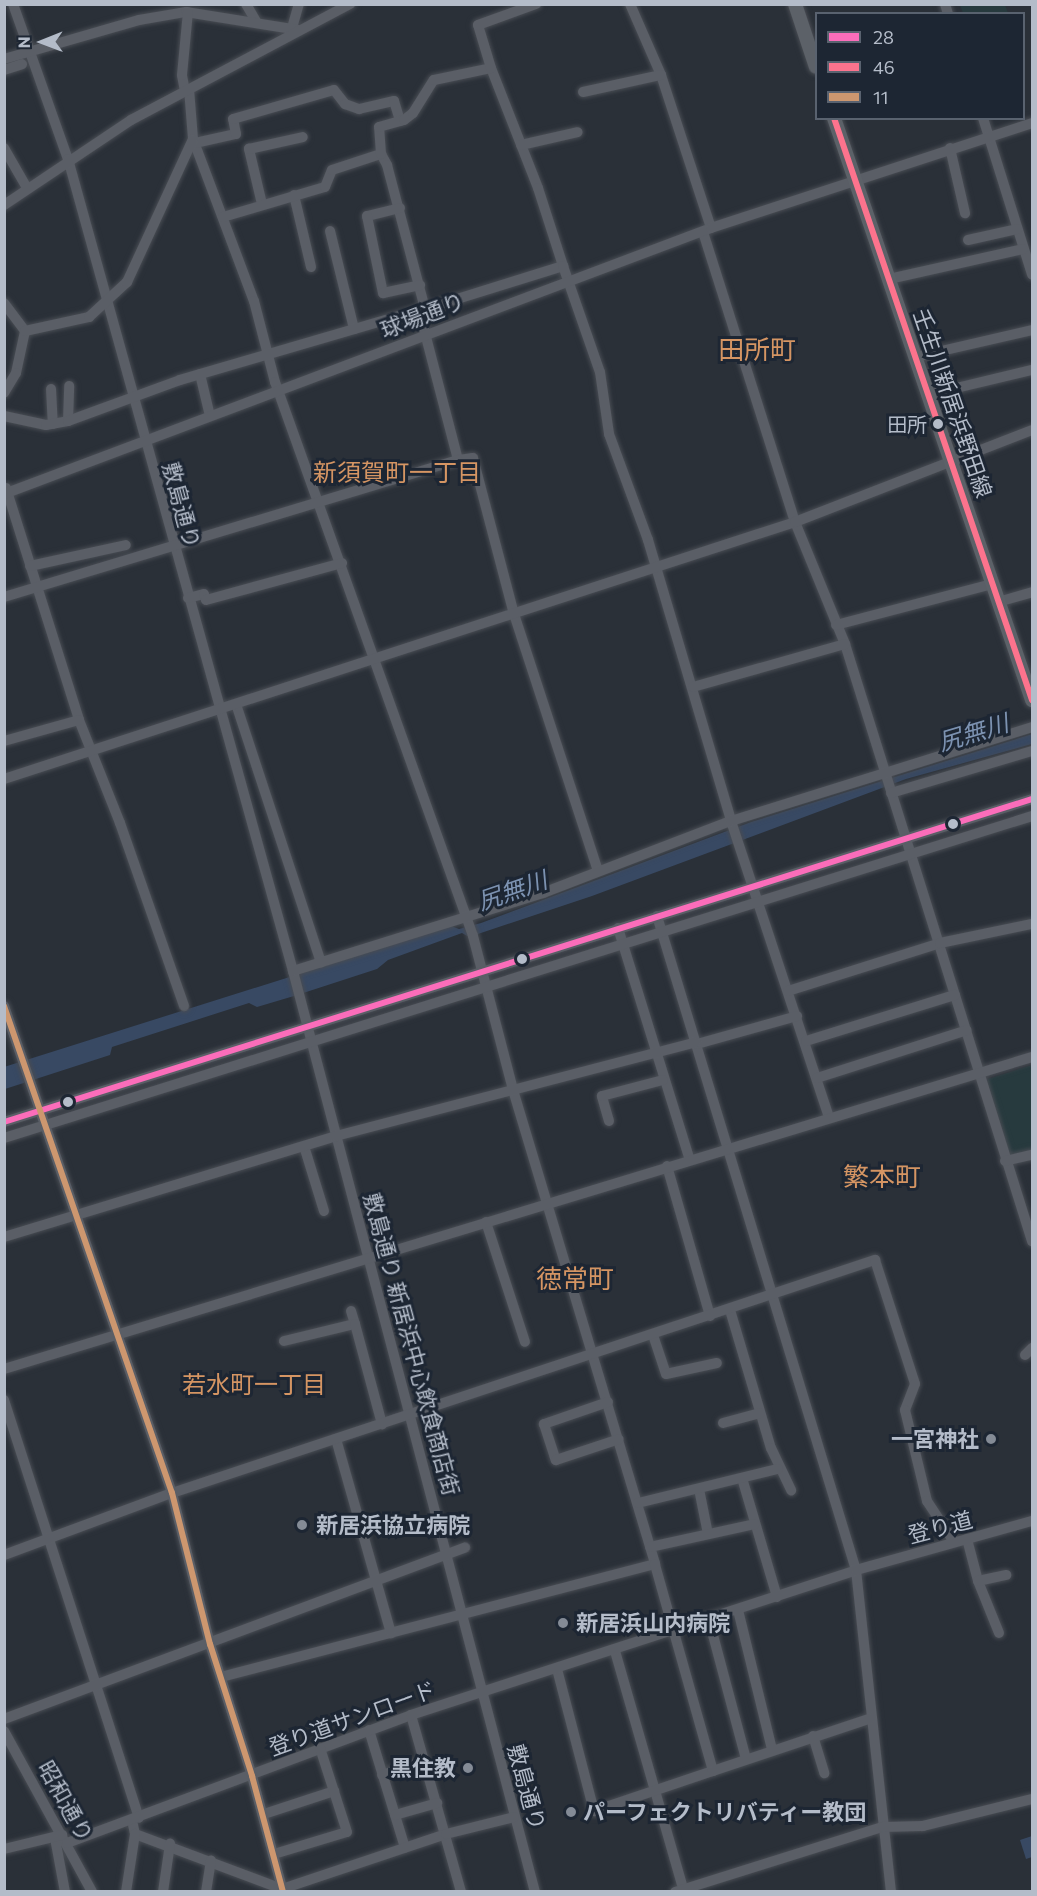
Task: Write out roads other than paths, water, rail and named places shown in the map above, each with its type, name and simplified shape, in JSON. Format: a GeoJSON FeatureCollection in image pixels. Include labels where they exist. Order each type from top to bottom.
{"type":"FeatureCollection","features":[{"type":"Feature","properties":{"kind":"main road"},"geometry":{"type":"LineString","coordinates":[[795,4],[815,64]]}},
{"type":"Feature","properties":{"kind":"main road","name":"壬生川新居浜野田線"},"geometry":{"type":"LineString","coordinates":[[835,120],[1032,700]]}},
{"type":"Feature","properties":{"kind":"street","name":"敷島通り"},"geometry":{"type":"LineString","coordinates":[[13,4],[68,159],[307,1028]]}},
{"type":"Feature","properties":{"kind":"street"},"geometry":{"type":"LineString","coordinates":[[193,12],[208,4]]}},
{"type":"Feature","properties":{"kind":"street"},"geometry":{"type":"LineString","coordinates":[[246,4],[256,21]]}},
{"type":"Feature","properties":{"kind":"street"},"geometry":{"type":"LineString","coordinates":[[295,29],[299,4]]}},
{"type":"Feature","properties":{"kind":"street"},"geometry":{"type":"LineString","coordinates":[[4,205],[68,159],[295,29],[350,4]]}},
{"type":"Feature","properties":{"kind":"street"},"geometry":{"type":"LineString","coordinates":[[536,4],[478,25],[491,68],[521,145],[600,372],[609,434],[693,687],[732,823],[806,1041],[829,1118]]}},
{"type":"Feature","properties":{"kind":"street"},"geometry":{"type":"LineString","coordinates":[[630,4],[661,75],[795,522],[845,644],[980,1072],[1005,1161],[1032,1241]]}},
{"type":"Feature","properties":{"kind":"street"},"geometry":{"type":"LineString","coordinates":[[193,12],[182,75],[187,90],[194,141],[254,301],[268,357],[318,502],[342,563],[473,936],[480,973],[513,1090],[638,1503],[713,1771]]}},
{"type":"Feature","properties":{"kind":"street"},"geometry":{"type":"LineString","coordinates":[[4,59],[30,48],[142,19],[193,12],[295,29]]}},
{"type":"Feature","properties":{"kind":"street"},"geometry":{"type":"LineString","coordinates":[[4,70],[22,64]]}},
{"type":"Feature","properties":{"kind":"street"},"geometry":{"type":"LineString","coordinates":[[458,460],[424,335],[420,285],[400,208],[381,154],[379,127],[400,121],[413,113],[434,80],[491,68]]}},
{"type":"Feature","properties":{"kind":"street"},"geometry":{"type":"LineString","coordinates":[[583,92],[661,75]]}},
{"type":"Feature","properties":{"kind":"street"},"geometry":{"type":"LineString","coordinates":[[194,141],[236,134],[233,119],[334,90],[345,104],[359,109],[394,101],[400,121]]}},
{"type":"Feature","properties":{"kind":"street"},"geometry":{"type":"LineString","coordinates":[[984,120],[1032,272]]}},
{"type":"Feature","properties":{"kind":"street","name":"球場通り"},"geometry":{"type":"LineString","coordinates":[[6,491],[707,230],[855,179],[1032,123]]}},
{"type":"Feature","properties":{"kind":"street"},"geometry":{"type":"LineString","coordinates":[[521,145],[578,132]]}},
{"type":"Feature","properties":{"kind":"street"},"geometry":{"type":"LineString","coordinates":[[262,204],[249,149],[303,136]]}},
{"type":"Feature","properties":{"kind":"street"},"geometry":{"type":"LineString","coordinates":[[25,331],[73,324],[97,312],[127,282],[194,141]]}},
{"type":"Feature","properties":{"kind":"street"},"geometry":{"type":"LineString","coordinates":[[4,148],[27,188]]}},
{"type":"Feature","properties":{"kind":"street"},"geometry":{"type":"LineString","coordinates":[[950,148],[965,213]]}},
{"type":"Feature","properties":{"kind":"street"},"geometry":{"type":"LineString","coordinates":[[222,217],[325,187],[332,170],[381,154]]}},
{"type":"Feature","properties":{"kind":"street"},"geometry":{"type":"LineString","coordinates":[[294,195],[311,267]]}},
{"type":"Feature","properties":{"kind":"street"},"geometry":{"type":"LineString","coordinates":[[400,208],[368,216],[383,293],[420,285]]}},
{"type":"Feature","properties":{"kind":"street"},"geometry":{"type":"LineString","coordinates":[[968,240],[1017,229]]}},
{"type":"Feature","properties":{"kind":"street"},"geometry":{"type":"LineString","coordinates":[[330,231],[354,329]]}},
{"type":"Feature","properties":{"kind":"street"},"geometry":{"type":"LineString","coordinates":[[889,279],[1023,249]]}},
{"type":"Feature","properties":{"kind":"street"},"geometry":{"type":"LineString","coordinates":[[4,416],[53,424],[68,421],[200,374],[268,357],[563,266]]}},
{"type":"Feature","properties":{"kind":"street"},"geometry":{"type":"LineString","coordinates":[[4,303],[25,331],[16,373],[4,393]]}},
{"type":"Feature","properties":{"kind":"street"},"geometry":{"type":"LineString","coordinates":[[915,357],[1032,330]]}},
{"type":"Feature","properties":{"kind":"street"},"geometry":{"type":"LineString","coordinates":[[927,395],[1032,370]]}},
{"type":"Feature","properties":{"kind":"street"},"geometry":{"type":"LineString","coordinates":[[200,374],[210,416]]}},
{"type":"Feature","properties":{"kind":"street"},"geometry":{"type":"LineString","coordinates":[[68,421],[69,386]]}},
{"type":"Feature","properties":{"kind":"street"},"geometry":{"type":"LineString","coordinates":[[51,389],[53,424]]}},
{"type":"Feature","properties":{"kind":"street"},"geometry":{"type":"LineString","coordinates":[[4,779],[220,711],[795,522],[1032,430]]}},
{"type":"Feature","properties":{"kind":"street"},"geometry":{"type":"LineString","coordinates":[[4,597],[458,460],[473,458],[514,614],[598,871]]}},
{"type":"Feature","properties":{"kind":"street"},"geometry":{"type":"LineString","coordinates":[[6,491],[39,588],[79,720],[120,822],[184,1006]]}},
{"type":"Feature","properties":{"kind":"street"},"geometry":{"type":"LineString","coordinates":[[30,566],[126,545]]}},
{"type":"Feature","properties":{"kind":"street"},"geometry":{"type":"LineString","coordinates":[[188,598],[204,594],[206,600],[342,563]]}},
{"type":"Feature","properties":{"kind":"street"},"geometry":{"type":"LineString","coordinates":[[836,625],[992,584]]}},
{"type":"Feature","properties":{"kind":"street"},"geometry":{"type":"LineString","coordinates":[[998,602],[1032,592]]}},
{"type":"Feature","properties":{"kind":"street"},"geometry":{"type":"LineString","coordinates":[[693,687],[845,644]]}},
{"type":"Feature","properties":{"kind":"street"},"geometry":{"type":"LineString","coordinates":[[236,705],[321,962]]}},
{"type":"Feature","properties":{"kind":"street"},"geometry":{"type":"LineString","coordinates":[[4,741],[79,720]]}},
{"type":"Feature","properties":{"kind":"street"},"geometry":{"type":"LineString","coordinates":[[293,973],[321,962],[467,920],[732,823],[1032,727]]}},
{"type":"Feature","properties":{"kind":"street"},"geometry":{"type":"LineString","coordinates":[[890,792],[1032,751]]}},
{"type":"Feature","properties":{"kind":"street"},"geometry":{"type":"LineString","coordinates":[[4,1122],[618,928],[908,840],[1032,799]]}},
{"type":"Feature","properties":{"kind":"street"},"geometry":{"type":"LineString","coordinates":[[4,1138],[760,904],[1032,816]]}},
{"type":"Feature","properties":{"kind":"street"},"geometry":{"type":"LineString","coordinates":[[657,916],[856,1570],[891,1892]]}},
{"type":"Feature","properties":{"kind":"street"},"geometry":{"type":"LineString","coordinates":[[788,991],[940,944],[1032,924]]}},
{"type":"Feature","properties":{"kind":"street"},"geometry":{"type":"LineString","coordinates":[[618,928],[663,1080],[690,1160]]}},
{"type":"Feature","properties":{"kind":"street"},"geometry":{"type":"LineString","coordinates":[[806,1041],[955,994]]}},
{"type":"Feature","properties":{"kind":"street"},"geometry":{"type":"LineString","coordinates":[[4,1006],[172,1493],[210,1644],[264,1814],[282,1890]]}},
{"type":"Feature","properties":{"kind":"street"},"geometry":{"type":"LineString","coordinates":[[4,1237],[336,1136],[797,1016]]}},
{"type":"Feature","properties":{"kind":"street"},"geometry":{"type":"LineString","coordinates":[[307,1028],[311,1042]]}},
{"type":"Feature","properties":{"kind":"street"},"geometry":{"type":"LineString","coordinates":[[817,1078],[967,1030]]}},
{"type":"Feature","properties":{"kind":"street","name":"敷島通り 新居浜中心飲食商店街"},"geometry":{"type":"LineString","coordinates":[[311,1042],[448,1555],[482,1692]]}},
{"type":"Feature","properties":{"kind":"street"},"geometry":{"type":"LineString","coordinates":[[4,1369],[1032,1057]]}},
{"type":"Feature","properties":{"kind":"street"},"geometry":{"type":"LineString","coordinates":[[609,1121],[602,1096],[663,1080]]}},
{"type":"Feature","properties":{"kind":"street"},"geometry":{"type":"LineString","coordinates":[[114,1087],[117,1104]]}},
{"type":"Feature","properties":{"kind":"street"},"geometry":{"type":"LineString","coordinates":[[304,1146],[324,1211]]}},
{"type":"Feature","properties":{"kind":"street"},"geometry":{"type":"LineString","coordinates":[[1005,1161],[1032,1155]]}},
{"type":"Feature","properties":{"kind":"street"},"geometry":{"type":"LineString","coordinates":[[667,1166],[710,1316]]}},
{"type":"Feature","properties":{"kind":"street"},"geometry":{"type":"LineString","coordinates":[[486,1222],[525,1342]]}},
{"type":"Feature","properties":{"kind":"street"},"geometry":{"type":"LineString","coordinates":[[4,1555],[172,1493],[730,1310],[875,1260],[915,1384],[905,1410],[927,1501],[954,1542]]}},
{"type":"Feature","properties":{"kind":"street"},"geometry":{"type":"LineString","coordinates":[[730,1310],[778,1469],[786,1476],[791,1490]]}},
{"type":"Feature","properties":{"kind":"street"},"geometry":{"type":"LineString","coordinates":[[351,1311],[382,1424]]}},
{"type":"Feature","properties":{"kind":"street"},"geometry":{"type":"LineString","coordinates":[[284,1341],[354,1324]]}},
{"type":"Feature","properties":{"kind":"street"},"geometry":{"type":"LineString","coordinates":[[653,1335],[666,1374],[717,1362]]}},
{"type":"Feature","properties":{"kind":"street"},"geometry":{"type":"LineString","coordinates":[[4,1400],[97,1685],[136,1819],[126,1892]]}},
{"type":"Feature","properties":{"kind":"street"},"geometry":{"type":"LineString","coordinates":[[608,1402],[544,1424],[556,1460],[619,1439]]}},
{"type":"Feature","properties":{"kind":"street"},"geometry":{"type":"LineString","coordinates":[[723,1423],[760,1413]]}},
{"type":"Feature","properties":{"kind":"street"},"geometry":{"type":"LineString","coordinates":[[336,1439],[391,1633]]}},
{"type":"Feature","properties":{"kind":"street"},"geometry":{"type":"LineString","coordinates":[[638,1503],[778,1469]]}},
{"type":"Feature","properties":{"kind":"street"},"geometry":{"type":"LineString","coordinates":[[742,1478],[777,1597]]}},
{"type":"Feature","properties":{"kind":"street"},"geometry":{"type":"LineString","coordinates":[[699,1489],[708,1534]]}},
{"type":"Feature","properties":{"kind":"street","name":"登り道"},"geometry":{"type":"LineString","coordinates":[[675,1631],[856,1570],[1032,1521]]}},
{"type":"Feature","properties":{"kind":"street"},"geometry":{"type":"LineString","coordinates":[[650,1547],[755,1524]]}},
{"type":"Feature","properties":{"kind":"street"},"geometry":{"type":"LineString","coordinates":[[967,1539],[978,1581],[999,1633]]}},
{"type":"Feature","properties":{"kind":"street"},"geometry":{"type":"LineString","coordinates":[[4,1719],[465,1548]]}},
{"type":"Feature","properties":{"kind":"street"},"geometry":{"type":"LineString","coordinates":[[222,1677],[655,1564]]}},
{"type":"Feature","properties":{"kind":"street"},"geometry":{"type":"LineString","coordinates":[[978,1581],[1006,1575]]}},
{"type":"Feature","properties":{"kind":"street"},"geometry":{"type":"LineString","coordinates":[[738,1610],[772,1749]]}},
{"type":"Feature","properties":{"kind":"street"},"geometry":{"type":"LineString","coordinates":[[709,1620],[746,1759]]}},
{"type":"Feature","properties":{"kind":"street","name":"登り道サンロード"},"geometry":{"type":"LineString","coordinates":[[4,1849],[62,1839],[136,1819],[411,1715],[675,1631]]}},
{"type":"Feature","properties":{"kind":"street"},"geometry":{"type":"LineString","coordinates":[[615,1651],[681,1891],[883,1827],[923,1826],[1032,1799]]}},
{"type":"Feature","properties":{"kind":"street"},"geometry":{"type":"LineString","coordinates":[[556,1669],[594,1811],[654,1794],[772,1749],[871,1718]]}},
{"type":"Feature","properties":{"kind":"street","name":"敷島通り"},"geometry":{"type":"LineString","coordinates":[[482,1692],[536,1892]]}},
{"type":"Feature","properties":{"kind":"street"},"geometry":{"type":"LineString","coordinates":[[411,1715],[461,1892]]}},
{"type":"Feature","properties":{"kind":"street"},"geometry":{"type":"LineString","coordinates":[[369,1730],[405,1848]]}},
{"type":"Feature","properties":{"kind":"street","name":"昭和通り"},"geometry":{"type":"LineString","coordinates":[[4,1731],[92,1892]]}},
{"type":"Feature","properties":{"kind":"street"},"geometry":{"type":"LineString","coordinates":[[813,1736],[824,1773]]}},
{"type":"Feature","properties":{"kind":"street"},"geometry":{"type":"LineString","coordinates":[[274,1854],[347,1832],[320,1748]]}},
{"type":"Feature","properties":{"kind":"street"},"geometry":{"type":"LineString","coordinates":[[382,1774],[424,1761]]}},
{"type":"Feature","properties":{"kind":"street"},"geometry":{"type":"LineString","coordinates":[[264,1814],[334,1791]]}},
{"type":"Feature","properties":{"kind":"street"},"geometry":{"type":"LineString","coordinates":[[395,1815],[436,1803]]}},
{"type":"Feature","properties":{"kind":"street"},"geometry":{"type":"LineString","coordinates":[[135,1834],[170,1844],[282,1890],[446,1834],[514,1817]]}},
{"type":"Feature","properties":{"kind":"street"},"geometry":{"type":"LineString","coordinates":[[62,1839],[65,1892]]}},
{"type":"Feature","properties":{"kind":"street"},"geometry":{"type":"LineString","coordinates":[[163,1892],[170,1844]]}},
{"type":"Feature","properties":{"kind":"street"},"geometry":{"type":"LineString","coordinates":[[206,1892],[211,1860]]}},
{"type":"Feature","properties":{"kind":"water"},"geometry":{"type":"Polygon","coordinates":[[[1032,734],[1032,744],[906,779],[592,896],[469,937],[462,933],[388,960],[377,969],[294,996],[257,1007],[249,1003],[112,1047],[110,1055],[5,1089],[4,1067],[451,926],[459,929],[481,923],[751,822],[1032,734]]]}},
{"type":"Feature","properties":{"kind":"water"},"geometry":{"type":"Polygon","coordinates":[[[1032,1836],[1032,1857],[1026,1859],[1020,1840],[1032,1836]]]}},
{"type":"Feature","properties":{"kind":"place","name":"田所"},"geometry":{"type":"Point","coordinates":[938,424]}},
{"type":"Feature","properties":{"kind":"place","name":"一宮神社"},"geometry":{"type":"Point","coordinates":[991,1439]}},
{"type":"Feature","properties":{"kind":"place","name":"新居浜協立病院"},"geometry":{"type":"Point","coordinates":[302,1525]}},
{"type":"Feature","properties":{"kind":"place","name":"新居浜山内病院"},"geometry":{"type":"Point","coordinates":[563,1623]}},
{"type":"Feature","properties":{"kind":"place","name":"黒住教"},"geometry":{"type":"Point","coordinates":[468,1768]}},
{"type":"Feature","properties":{"kind":"place","name":"パーフェクトリバティー教団"},"geometry":{"type":"Point","coordinates":[571,1812]}},
{"type":"Feature","properties":{"kind":"district","name":"田所町"},"geometry":{"type":"Point","coordinates":[757,349]}},
{"type":"Feature","properties":{"kind":"district","name":"新須賀町一丁目"},"geometry":{"type":"Point","coordinates":[397,472]}},
{"type":"Feature","properties":{"kind":"district","name":"繁本町"},"geometry":{"type":"Point","coordinates":[882,1176]}},
{"type":"Feature","properties":{"kind":"district","name":"徳常町"},"geometry":{"type":"Point","coordinates":[575,1278]}},
{"type":"Feature","properties":{"kind":"district","name":"若水町一丁目"},"geometry":{"type":"Point","coordinates":[254,1384]}},
{"type":"Feature","properties":{"kind":"water label","name":"尻無川"},"geometry":{"type":"Point","coordinates":[973,732]}},
{"type":"Feature","properties":{"kind":"water label","name":"尻無川"},"geometry":{"type":"Point","coordinates":[512,890]}}]}
